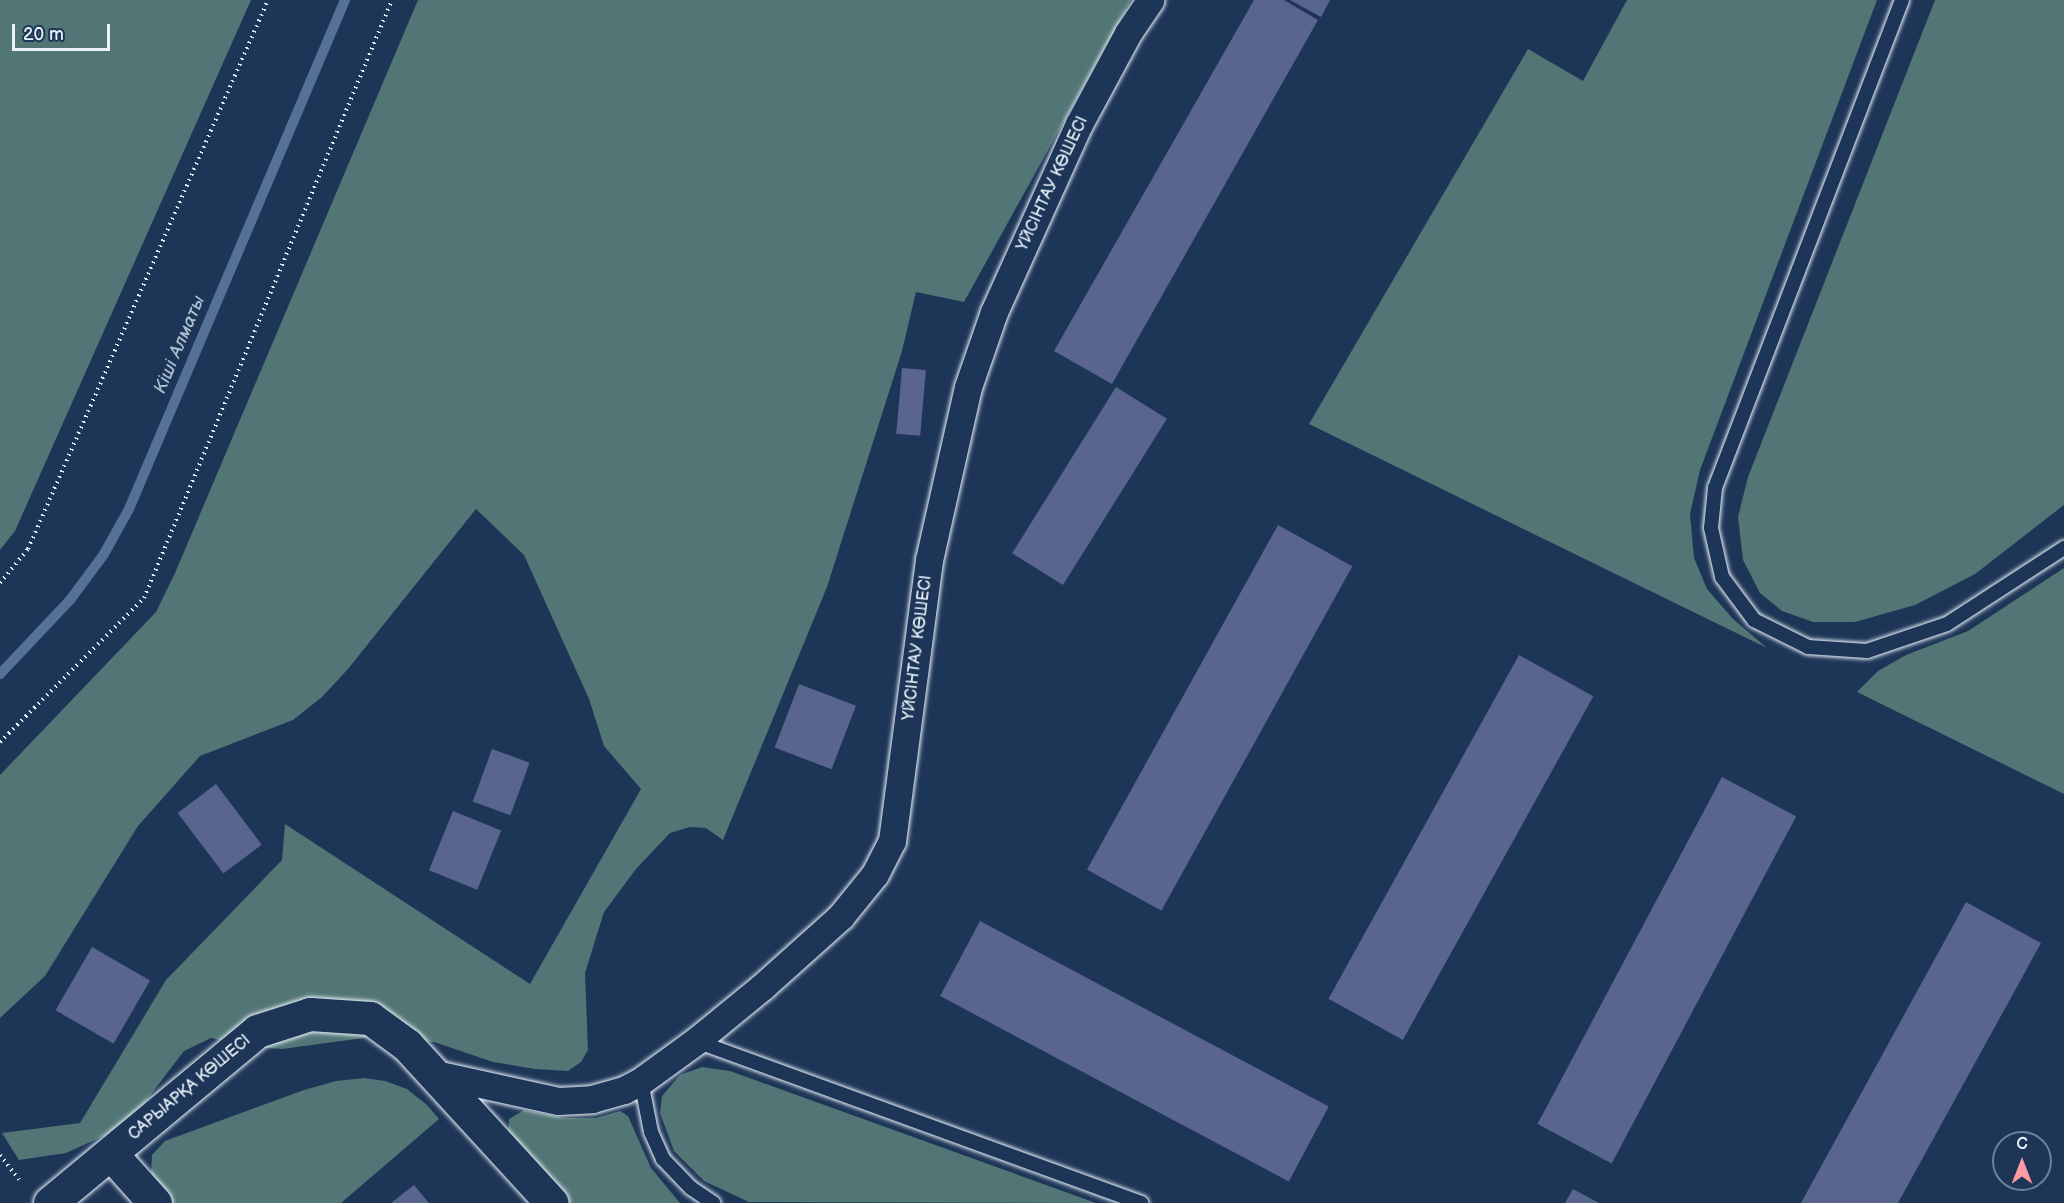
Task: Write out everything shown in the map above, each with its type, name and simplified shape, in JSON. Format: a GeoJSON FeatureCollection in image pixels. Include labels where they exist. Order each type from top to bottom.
{"type":"FeatureCollection","features":[{"type":"Feature","properties":{"kind":"street","name":"ҮЙСІНТАУ КӨШЕСІ"},"geometry":{"type":"LineString","coordinates":[[435,1074],[558,1101],[592,1099],[624,1090],[641,1081],[696,1041],[762,987],[841,916],[875,874],[892,841],[929,560],[968,387],[994,312],[1079,124],[1128,33],[1150,0]]}},
{"type":"Feature","properties":{"kind":"street","name":"САРЫАРҚА КӨШЕСІ"},"geometry":{"type":"LineString","coordinates":[[50,1203],[257,1031],[310,1014],[370,1018],[406,1045],[552,1203]]}},
{"type":"Feature","properties":{"kind":"street"},"geometry":{"type":"LineString","coordinates":[[111,1154],[155,1203]]}},
{"type":"Feature","properties":{"kind":"lane"},"geometry":{"type":"LineString","coordinates":[[1902,0],[1715,488],[1711,528],[1722,577],[1754,620],[1808,647],[1867,651],[1947,624],[2064,549]]}},
{"type":"Feature","properties":{"kind":"lane"},"geometry":{"type":"LineString","coordinates":[[696,1041],[1141,1203]]}},
{"type":"Feature","properties":{"kind":"lane"},"geometry":{"type":"LineString","coordinates":[[641,1081],[651,1132],[663,1159],[691,1188],[713,1203]]}},
{"type":"Feature","properties":{"kind":"path"},"geometry":{"type":"LineString","coordinates":[[0,583],[28,549],[268,0]]}},
{"type":"Feature","properties":{"kind":"path"},"geometry":{"type":"LineString","coordinates":[[0,742],[144,598],[392,0]]}},
{"type":"Feature","properties":{"kind":"path"},"geometry":{"type":"LineString","coordinates":[[0,1155],[19,1179]]}},
{"type":"Feature","properties":{"kind":"green space"},"geometry":{"type":"Polygon","coordinates":[[[0,0],[251,0],[15,531],[0,550],[0,0]]]}},
{"type":"Feature","properties":{"kind":"green space"},"geometry":{"type":"Polygon","coordinates":[[[418,0],[1131,0],[964,302],[916,292],[902,351],[827,587],[723,840],[706,828],[690,827],[670,833],[636,869],[604,912],[585,973],[588,1050],[581,1062],[568,1071],[535,1069],[493,1062],[434,1042],[371,1037],[282,1049],[246,1046],[211,1038],[184,1051],[139,1110],[108,1134],[66,1153],[19,1160],[2,1133],[80,1123],[166,980],[282,860],[285,824],[530,984],[641,789],[604,746],[589,699],[524,555],[476,509],[348,669],[322,697],[293,720],[200,756],[138,826],[45,976],[0,1018],[0,775],[156,612],[175,573],[418,0]]]}},
{"type":"Feature","properties":{"kind":"green space"},"geometry":{"type":"Polygon","coordinates":[[[1627,0],[1877,0],[1700,470],[1690,514],[1694,558],[1707,589],[1733,619],[1767,648],[1309,424],[1528,49],[1583,81],[1627,0]]]}},
{"type":"Feature","properties":{"kind":"green space"},"geometry":{"type":"Polygon","coordinates":[[[1935,0],[2064,0],[2064,505],[1975,574],[1915,605],[1855,622],[1813,622],[1782,611],[1760,593],[1743,560],[1738,517],[1748,477],[1935,0]]]}},
{"type":"Feature","properties":{"kind":"green space"},"geometry":{"type":"Polygon","coordinates":[[[2064,568],[2064,794],[1857,692],[1878,671],[1906,655],[1968,631],[2064,568]]]}},
{"type":"Feature","properties":{"kind":"green space"},"geometry":{"type":"Polygon","coordinates":[[[702,1067],[730,1071],[1096,1203],[749,1202],[704,1181],[674,1151],[660,1113],[662,1096],[680,1075],[702,1067]]]}},
{"type":"Feature","properties":{"kind":"green space"},"geometry":{"type":"Polygon","coordinates":[[[364,1078],[385,1081],[407,1089],[427,1105],[439,1119],[341,1203],[171,1203],[151,1176],[152,1155],[165,1141],[304,1090],[336,1081],[364,1078]]]}},
{"type":"Feature","properties":{"kind":"green space"},"geometry":{"type":"Polygon","coordinates":[[[524,1110],[564,1118],[596,1118],[620,1111],[628,1116],[651,1168],[680,1203],[564,1203],[508,1137],[509,1119],[524,1110]]]}},
{"type":"Feature","properties":{"kind":"building"},"geometry":{"type":"Polygon","coordinates":[[[1254,0],[1284,0],[1318,20],[1112,384],[1054,351],[1254,0]]]}},
{"type":"Feature","properties":{"kind":"building"},"geometry":{"type":"Polygon","coordinates":[[[1290,0],[1330,0],[1321,17],[1290,0]]]}},
{"type":"Feature","properties":{"kind":"building"},"geometry":{"type":"Polygon","coordinates":[[[902,368],[926,370],[920,436],[896,434],[902,368]]]}},
{"type":"Feature","properties":{"kind":"building"},"geometry":{"type":"Polygon","coordinates":[[[1116,387],[1167,419],[1063,585],[1012,553],[1116,387]]]}},
{"type":"Feature","properties":{"kind":"building"},"geometry":{"type":"Polygon","coordinates":[[[1278,525],[1352,566],[1161,911],[1087,870],[1278,525]]]}},
{"type":"Feature","properties":{"kind":"building"},"geometry":{"type":"Polygon","coordinates":[[[1519,655],[1593,696],[1403,1040],[1328,999],[1519,655]]]}},
{"type":"Feature","properties":{"kind":"building"},"geometry":{"type":"Polygon","coordinates":[[[799,684],[856,706],[832,769],[775,747],[799,684]]]}},
{"type":"Feature","properties":{"kind":"building"},"geometry":{"type":"Polygon","coordinates":[[[492,749],[530,763],[510,815],[473,802],[492,749]]]}},
{"type":"Feature","properties":{"kind":"building"},"geometry":{"type":"Polygon","coordinates":[[[1722,777],[1796,816],[1612,1163],[1537,1124],[1722,777]]]}},
{"type":"Feature","properties":{"kind":"building"},"geometry":{"type":"Polygon","coordinates":[[[216,784],[262,845],[223,874],[178,813],[216,784]]]}},
{"type":"Feature","properties":{"kind":"building"},"geometry":{"type":"Polygon","coordinates":[[[453,811],[501,830],[477,890],[429,870],[453,811]]]}},
{"type":"Feature","properties":{"kind":"building"},"geometry":{"type":"Polygon","coordinates":[[[1966,902],[2041,943],[1898,1203],[1801,1203],[1966,902]]]}},
{"type":"Feature","properties":{"kind":"building"},"geometry":{"type":"Polygon","coordinates":[[[980,921],[1329,1106],[1289,1181],[940,996],[980,921]]]}},
{"type":"Feature","properties":{"kind":"building"},"geometry":{"type":"Polygon","coordinates":[[[92,947],[150,980],[114,1044],[56,1010],[92,947]]]}},
{"type":"Feature","properties":{"kind":"building"},"geometry":{"type":"Polygon","coordinates":[[[414,1185],[429,1203],[391,1203],[414,1185]]]}},
{"type":"Feature","properties":{"kind":"building"},"geometry":{"type":"Polygon","coordinates":[[[1573,1189],[1599,1203],[1565,1203],[1573,1189]]]}},
{"type":"Feature","properties":{"kind":"waterway","name":"Кіші Алматы"},"geometry":{"type":"LineString","coordinates":[[0,674],[70,600],[104,554],[129,509],[345,0]]}}]}
